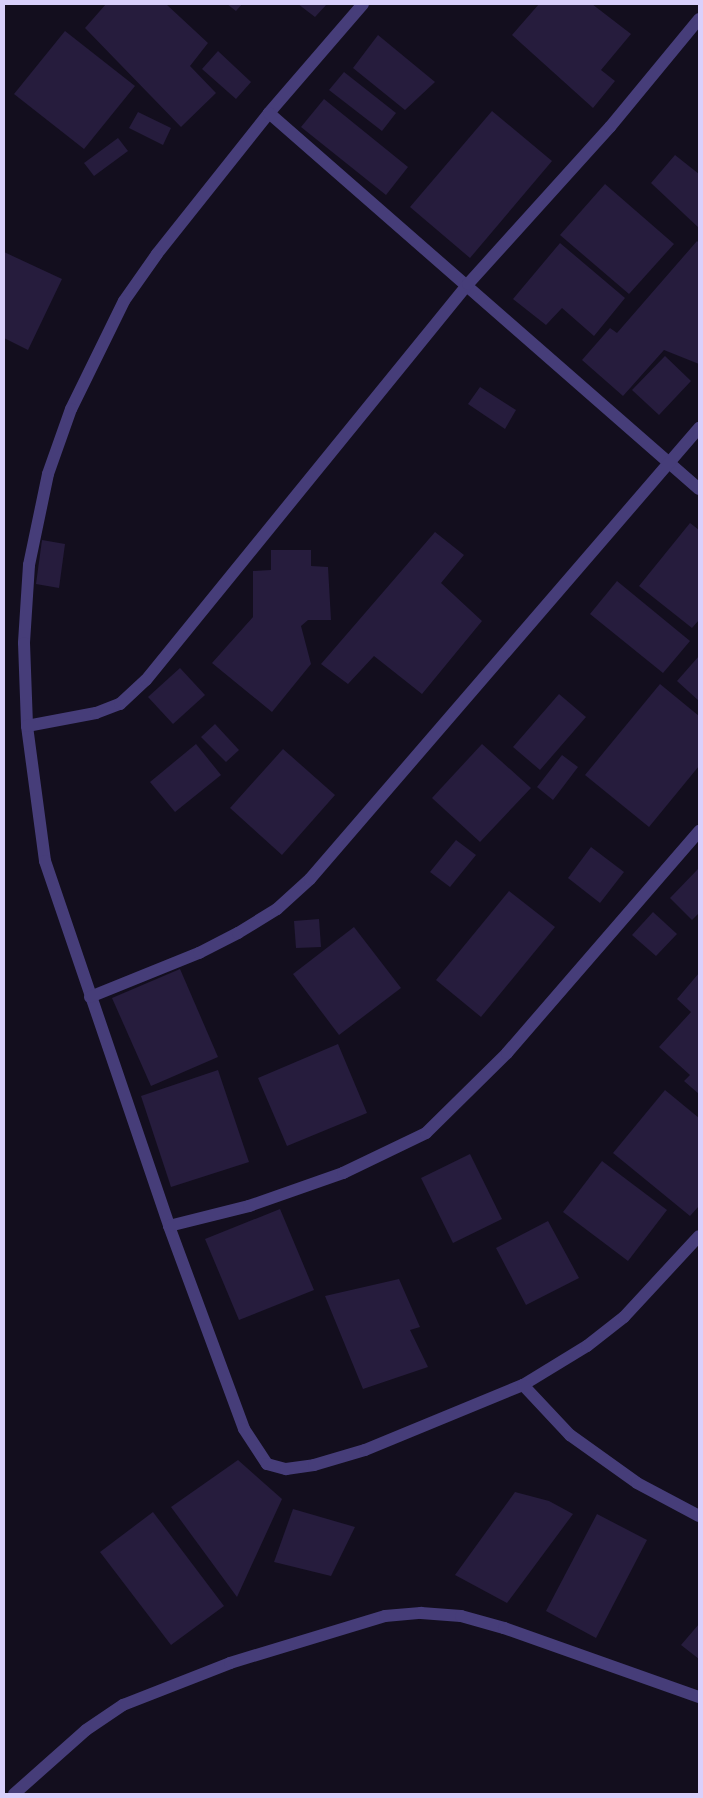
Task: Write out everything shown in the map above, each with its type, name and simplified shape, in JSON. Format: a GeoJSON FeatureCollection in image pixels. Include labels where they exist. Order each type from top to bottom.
{"type":"FeatureCollection","features":[{"type":"Feature","properties":{"kind":"street"},"geometry":{"type":"LineString","coordinates":[[363,4],[269,114],[157,254],[124,301],[71,409],[48,474],[29,565],[24,642],[26,726],[36,810],[45,861],[169,1226],[244,1429],[267,1464],[286,1469],[314,1465],[365,1450],[522,1384],[587,1346],[624,1317],[699,1236]]}},
{"type":"Feature","properties":{"kind":"street"},"geometry":{"type":"LineString","coordinates":[[26,726],[96,713],[120,704],[146,680],[468,284],[610,127],[699,19]]}},
{"type":"Feature","properties":{"kind":"street"},"geometry":{"type":"LineString","coordinates":[[269,114],[468,284],[699,489]]}},
{"type":"Feature","properties":{"kind":"street"},"geometry":{"type":"LineString","coordinates":[[90,997],[215,945],[277,909],[304,885],[699,428]]}},
{"type":"Feature","properties":{"kind":"street"},"geometry":{"type":"LineString","coordinates":[[169,1226],[249,1206],[343,1172],[426,1132],[507,1053],[699,831]]}},
{"type":"Feature","properties":{"kind":"street"},"geometry":{"type":"LineString","coordinates":[[522,1384],[570,1435],[637,1483],[699,1516]]}},
{"type":"Feature","properties":{"kind":"street"},"geometry":{"type":"LineString","coordinates":[[14,1794],[86,1730],[123,1705],[230,1663],[385,1616],[421,1613],[461,1616],[504,1628],[699,1697]]}},
{"type":"Feature","properties":{"kind":"building"},"geometry":{"type":"Polygon","coordinates":[[[106,4],[166,4],[208,43],[190,66],[216,93],[181,127],[85,28],[106,4]]]}},
{"type":"Feature","properties":{"kind":"building"},"geometry":{"type":"Polygon","coordinates":[[[227,4],[242,4],[236,11],[227,4]]]}},
{"type":"Feature","properties":{"kind":"building"},"geometry":{"type":"Polygon","coordinates":[[[298,4],[327,4],[315,17],[298,4]]]}},
{"type":"Feature","properties":{"kind":"building"},"geometry":{"type":"Polygon","coordinates":[[[539,4],[592,4],[631,34],[601,70],[615,81],[593,108],[512,35],[539,4]]]}},
{"type":"Feature","properties":{"kind":"building"},"geometry":{"type":"Polygon","coordinates":[[[65,31],[135,86],[84,149],[14,94],[65,31]]]}},
{"type":"Feature","properties":{"kind":"building"},"geometry":{"type":"Polygon","coordinates":[[[378,35],[435,82],[405,110],[353,68],[378,35]]]}},
{"type":"Feature","properties":{"kind":"building"},"geometry":{"type":"Polygon","coordinates":[[[218,51],[251,82],[236,99],[202,69],[218,51]]]}},
{"type":"Feature","properties":{"kind":"building"},"geometry":{"type":"Polygon","coordinates":[[[344,72],[396,113],[382,131],[329,90],[344,72]]]}},
{"type":"Feature","properties":{"kind":"building"},"geometry":{"type":"Polygon","coordinates":[[[324,99],[408,167],[386,195],[301,127],[324,99]]]}},
{"type":"Feature","properties":{"kind":"building"},"geometry":{"type":"Polygon","coordinates":[[[492,111],[552,161],[470,258],[410,207],[492,111]]]}},
{"type":"Feature","properties":{"kind":"building"},"geometry":{"type":"Polygon","coordinates":[[[138,112],[171,128],[163,145],[129,128],[138,112]]]}},
{"type":"Feature","properties":{"kind":"building"},"geometry":{"type":"Polygon","coordinates":[[[118,138],[128,151],[94,176],[84,163],[118,138]]]}},
{"type":"Feature","properties":{"kind":"building"},"geometry":{"type":"Polygon","coordinates":[[[675,155],[699,174],[699,228],[651,183],[675,155]]]}},
{"type":"Feature","properties":{"kind":"building"},"geometry":{"type":"Polygon","coordinates":[[[605,184],[674,244],[629,294],[560,235],[605,184]]]}},
{"type":"Feature","properties":{"kind":"building"},"geometry":{"type":"Polygon","coordinates":[[[697,241],[699,243],[699,364],[664,350],[623,396],[582,360],[610,328],[617,333],[697,241]]]}},
{"type":"Feature","properties":{"kind":"building"},"geometry":{"type":"Polygon","coordinates":[[[560,243],[625,298],[594,336],[562,308],[546,325],[513,299],[560,243]]]}},
{"type":"Feature","properties":{"kind":"building"},"geometry":{"type":"Polygon","coordinates":[[[4,252],[62,279],[28,350],[4,338],[4,252]]]}},
{"type":"Feature","properties":{"kind":"building"},"geometry":{"type":"Polygon","coordinates":[[[665,356],[691,381],[659,415],[632,390],[665,356]]]}},
{"type":"Feature","properties":{"kind":"building"},"geometry":{"type":"Polygon","coordinates":[[[480,387],[516,410],[505,429],[468,404],[480,387]]]}},
{"type":"Feature","properties":{"kind":"building"},"geometry":{"type":"Polygon","coordinates":[[[690,523],[699,530],[699,620],[692,628],[639,586],[690,523]]]}},
{"type":"Feature","properties":{"kind":"building"},"geometry":{"type":"Polygon","coordinates":[[[435,532],[464,555],[441,583],[482,621],[422,694],[374,656],[348,684],[321,664],[435,532]]]}},
{"type":"Feature","properties":{"kind":"building"},"geometry":{"type":"Polygon","coordinates":[[[42,540],[65,544],[59,588],[36,584],[42,540]]]}},
{"type":"Feature","properties":{"kind":"building"},"geometry":{"type":"Polygon","coordinates":[[[271,550],[311,550],[311,566],[328,567],[331,620],[308,620],[301,626],[311,664],[272,712],[212,663],[253,617],[253,571],[271,570],[271,550]]]}},
{"type":"Feature","properties":{"kind":"building"},"geometry":{"type":"Polygon","coordinates":[[[617,581],[690,641],[663,673],[590,614],[617,581]]]}},
{"type":"Feature","properties":{"kind":"building"},"geometry":{"type":"Polygon","coordinates":[[[699,656],[699,701],[677,681],[699,656]]]}},
{"type":"Feature","properties":{"kind":"building"},"geometry":{"type":"Polygon","coordinates":[[[180,668],[205,695],[173,724],[148,697],[180,668]]]}},
{"type":"Feature","properties":{"kind":"building"},"geometry":{"type":"Polygon","coordinates":[[[660,684],[699,716],[699,766],[649,827],[585,775],[660,684]]]}},
{"type":"Feature","properties":{"kind":"building"},"geometry":{"type":"Polygon","coordinates":[[[559,694],[586,717],[540,770],[513,747],[559,694]]]}},
{"type":"Feature","properties":{"kind":"building"},"geometry":{"type":"Polygon","coordinates":[[[215,724],[239,750],[226,762],[201,737],[215,724]]]}},
{"type":"Feature","properties":{"kind":"building"},"geometry":{"type":"Polygon","coordinates":[[[196,744],[221,775],[175,812],[150,782],[196,744]]]}},
{"type":"Feature","properties":{"kind":"building"},"geometry":{"type":"Polygon","coordinates":[[[482,744],[531,788],[480,842],[432,798],[482,744]]]}},
{"type":"Feature","properties":{"kind":"building"},"geometry":{"type":"Polygon","coordinates":[[[283,749],[335,795],[282,855],[230,808],[283,749]]]}},
{"type":"Feature","properties":{"kind":"building"},"geometry":{"type":"Polygon","coordinates":[[[562,755],[578,767],[553,800],[537,787],[562,755]]]}},
{"type":"Feature","properties":{"kind":"building"},"geometry":{"type":"Polygon","coordinates":[[[456,840],[476,855],[450,887],[430,872],[456,840]]]}},
{"type":"Feature","properties":{"kind":"building"},"geometry":{"type":"Polygon","coordinates":[[[591,847],[624,872],[600,903],[568,878],[591,847]]]}},
{"type":"Feature","properties":{"kind":"building"},"geometry":{"type":"Polygon","coordinates":[[[699,868],[699,913],[692,920],[670,898],[699,868]]]}},
{"type":"Feature","properties":{"kind":"building"},"geometry":{"type":"Polygon","coordinates":[[[509,891],[555,927],[481,1017],[436,980],[509,891]]]}},
{"type":"Feature","properties":{"kind":"building"},"geometry":{"type":"Polygon","coordinates":[[[653,912],[677,934],[656,956],[632,935],[653,912]]]}},
{"type":"Feature","properties":{"kind":"building"},"geometry":{"type":"Polygon","coordinates":[[[319,919],[321,947],[296,948],[294,921],[319,919]]]}},
{"type":"Feature","properties":{"kind":"building"},"geometry":{"type":"Polygon","coordinates":[[[354,927],[401,988],[339,1035],[293,974],[354,927]]]}},
{"type":"Feature","properties":{"kind":"building"},"geometry":{"type":"Polygon","coordinates":[[[180,969],[218,1057],[151,1086],[112,998],[180,969]]]}},
{"type":"Feature","properties":{"kind":"building"},"geometry":{"type":"Polygon","coordinates":[[[699,973],[699,1094],[684,1081],[690,1075],[659,1047],[691,1012],[677,999],[699,973]]]}},
{"type":"Feature","properties":{"kind":"building"},"geometry":{"type":"Polygon","coordinates":[[[338,1044],[367,1113],[287,1146],[258,1078],[338,1044]]]}},
{"type":"Feature","properties":{"kind":"building"},"geometry":{"type":"Polygon","coordinates":[[[218,1070],[249,1162],[171,1187],[141,1096],[218,1070]]]}},
{"type":"Feature","properties":{"kind":"building"},"geometry":{"type":"Polygon","coordinates":[[[665,1090],[699,1118],[699,1206],[690,1216],[613,1153],[665,1090]]]}},
{"type":"Feature","properties":{"kind":"building"},"geometry":{"type":"Polygon","coordinates":[[[470,1154],[502,1219],[453,1243],[421,1178],[470,1154]]]}},
{"type":"Feature","properties":{"kind":"building"},"geometry":{"type":"Polygon","coordinates":[[[602,1161],[667,1210],[628,1261],[563,1212],[602,1161]]]}},
{"type":"Feature","properties":{"kind":"building"},"geometry":{"type":"Polygon","coordinates":[[[280,1209],[314,1290],[239,1320],[205,1239],[280,1209]]]}},
{"type":"Feature","properties":{"kind":"building"},"geometry":{"type":"Polygon","coordinates":[[[548,1221],[579,1278],[526,1305],[496,1248],[548,1221]]]}},
{"type":"Feature","properties":{"kind":"building"},"geometry":{"type":"Polygon","coordinates":[[[399,1279],[420,1327],[410,1330],[428,1367],[363,1389],[325,1296],[399,1279]]]}},
{"type":"Feature","properties":{"kind":"building"},"geometry":{"type":"Polygon","coordinates":[[[238,1460],[282,1499],[237,1597],[171,1507],[238,1460]]]}},
{"type":"Feature","properties":{"kind":"building"},"geometry":{"type":"Polygon","coordinates":[[[515,1492],[549,1501],[573,1514],[507,1603],[455,1575],[515,1492]]]}},
{"type":"Feature","properties":{"kind":"building"},"geometry":{"type":"Polygon","coordinates":[[[293,1509],[355,1527],[331,1576],[274,1562],[293,1509]]]}},
{"type":"Feature","properties":{"kind":"building"},"geometry":{"type":"Polygon","coordinates":[[[153,1512],[224,1606],[171,1645],[100,1552],[153,1512]]]}},
{"type":"Feature","properties":{"kind":"building"},"geometry":{"type":"Polygon","coordinates":[[[597,1514],[647,1540],[596,1638],[546,1611],[597,1514]]]}},
{"type":"Feature","properties":{"kind":"building"},"geometry":{"type":"Polygon","coordinates":[[[699,1624],[699,1659],[681,1645],[699,1624]]]}}]}
